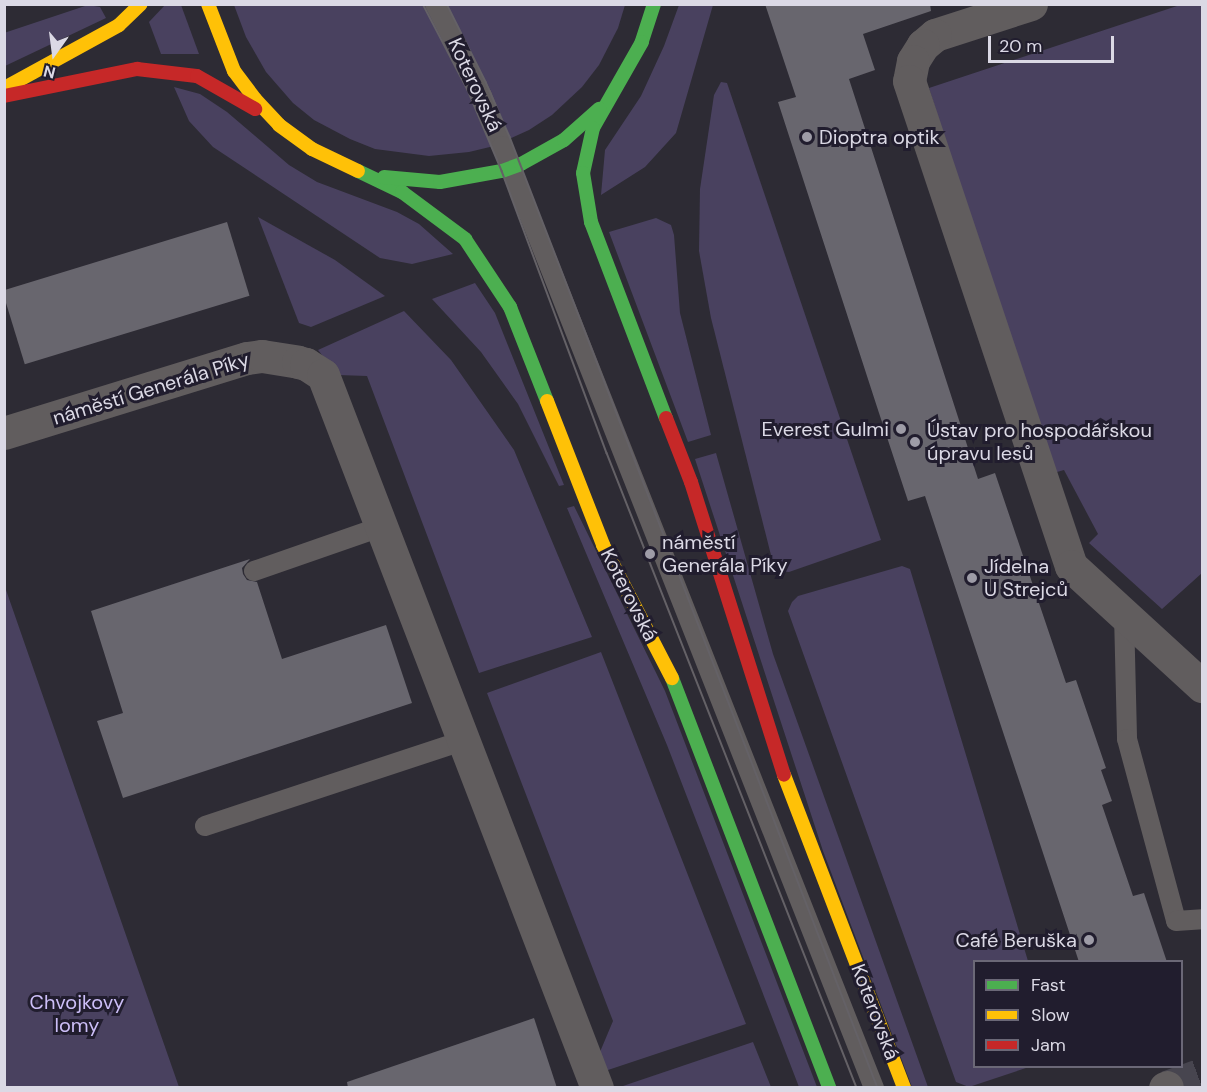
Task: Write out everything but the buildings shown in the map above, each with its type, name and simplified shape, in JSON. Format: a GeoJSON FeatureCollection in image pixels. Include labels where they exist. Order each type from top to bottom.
{"type":"FeatureCollection","features":[{"type":"Feature","properties":{"kind":"street"},"geometry":{"type":"LineString","coordinates":[[4,88],[119,25],[141,4]]}},
{"type":"Feature","properties":{"kind":"street","name":"Koterovská"},"geometry":{"type":"LineString","coordinates":[[208,4],[219,38],[234,70],[255,99],[279,124],[312,149],[402,192],[465,239],[484,264],[510,307],[603,545],[672,678],[830,1088]]}},
{"type":"Feature","properties":{"kind":"street"},"geometry":{"type":"LineString","coordinates":[[1031,4],[935,35],[923,45],[913,61],[909,81],[1071,566],[1203,686]]}},
{"type":"Feature","properties":{"kind":"street","name":"Koterovská"},"geometry":{"type":"LineString","coordinates":[[653,9],[638,50],[593,128],[587,148],[583,173],[591,222],[691,482],[773,746],[904,1088]]}},
{"type":"Feature","properties":{"kind":"street"},"geometry":{"type":"LineString","coordinates":[[4,96],[136,69],[166,71],[197,76],[224,89],[279,124]]}},
{"type":"Feature","properties":{"kind":"street","name":"Koterovská"},"geometry":{"type":"LineString","coordinates":[[348,166],[378,176],[440,182],[472,178],[511,168],[564,140],[595,113],[616,88]]}},
{"type":"Feature","properties":{"kind":"street","name":"náměstí Generála Píky"},"geometry":{"type":"LineString","coordinates":[[4,433],[247,358],[281,358],[306,364],[323,375],[383,526],[597,1088]]}},
{"type":"Feature","properties":{"kind":"lane","name":"Koterovská"},"geometry":{"type":"LineString","coordinates":[[435,4],[482,96],[874,1088]]}},
{"type":"Feature","properties":{"kind":"lane"},"geometry":{"type":"LineString","coordinates":[[254,572],[383,526]]}},
{"type":"Feature","properties":{"kind":"lane"},"geometry":{"type":"LineString","coordinates":[[1124,614],[1127,739],[1176,921],[1203,919]]}},
{"type":"Feature","properties":{"kind":"lane"},"geometry":{"type":"LineString","coordinates":[[205,826],[465,740]]}},
{"type":"Feature","properties":{"kind":"green space"},"geometry":{"type":"Polygon","coordinates":[[[88,5],[100,7],[106,18],[5,66],[4,33],[88,5]]]}},
{"type":"Feature","properties":{"kind":"green space"},"geometry":{"type":"Polygon","coordinates":[[[165,5],[181,5],[199,54],[161,54],[149,22],[165,5]]]}},
{"type":"Feature","properties":{"kind":"green space"},"geometry":{"type":"Polygon","coordinates":[[[234,5],[625,5],[618,28],[599,65],[582,87],[552,115],[529,130],[494,146],[469,152],[429,156],[375,149],[314,120],[293,103],[266,72],[246,37],[234,5]]]}},
{"type":"Feature","properties":{"kind":"green space"},"geometry":{"type":"Polygon","coordinates":[[[679,5],[713,5],[676,133],[645,167],[601,195],[605,150],[641,96],[664,46],[679,5]]]}},
{"type":"Feature","properties":{"kind":"green space"},"geometry":{"type":"Polygon","coordinates":[[[1180,5],[1202,5],[1202,573],[1162,609],[1089,543],[1098,534],[1064,470],[1050,474],[929,88],[1180,5]]]}},
{"type":"Feature","properties":{"kind":"green space"},"geometry":{"type":"Polygon","coordinates":[[[721,82],[727,83],[881,540],[789,572],[780,571],[773,563],[711,318],[699,251],[700,189],[714,95],[721,82]]]}},
{"type":"Feature","properties":{"kind":"green space"},"geometry":{"type":"Polygon","coordinates":[[[174,87],[200,94],[227,112],[289,165],[317,182],[397,212],[419,224],[453,254],[412,264],[380,258],[213,147],[189,121],[174,87]]]}},
{"type":"Feature","properties":{"kind":"green space"},"geometry":{"type":"Polygon","coordinates":[[[258,217],[335,260],[385,296],[311,327],[299,323],[258,217]]]}},
{"type":"Feature","properties":{"kind":"green space"},"geometry":{"type":"Polygon","coordinates":[[[656,218],[671,225],[674,235],[680,313],[711,435],[688,442],[609,232],[656,218]]]}},
{"type":"Feature","properties":{"kind":"green space"},"geometry":{"type":"Polygon","coordinates":[[[475,283],[495,313],[564,485],[559,486],[518,404],[481,352],[432,299],[475,283]]]}},
{"type":"Feature","properties":{"kind":"green space"},"geometry":{"type":"Polygon","coordinates":[[[404,311],[451,360],[514,450],[592,637],[479,673],[367,376],[338,375],[318,350],[404,311]]]}},
{"type":"Feature","properties":{"kind":"green space"},"geometry":{"type":"Polygon","coordinates":[[[716,453],[773,654],[928,1087],[912,1087],[823,851],[695,459],[716,453]]]}},
{"type":"Feature","properties":{"kind":"green space"},"geometry":{"type":"Polygon","coordinates":[[[574,506],[665,691],[817,1087],[799,1087],[667,745],[567,508],[574,506]]]}},
{"type":"Feature","properties":{"kind":"green space"},"geometry":{"type":"Polygon","coordinates":[[[902,566],[910,569],[1028,960],[973,960],[973,1068],[1026,1068],[969,1087],[956,1082],[788,611],[798,596],[902,566]]]}},
{"type":"Feature","properties":{"kind":"green space","name":"Chvojkovy lomy"},"geometry":{"type":"Polygon","coordinates":[[[5,587],[136,964],[179,1087],[5,1087],[5,587]]]}},
{"type":"Feature","properties":{"kind":"green space"},"geometry":{"type":"Polygon","coordinates":[[[601,652],[746,1024],[602,1072],[597,1059],[613,1021],[487,693],[601,652]]]}},
{"type":"Feature","properties":{"kind":"green space"},"geometry":{"type":"Polygon","coordinates":[[[753,1042],[771,1087],[620,1087],[753,1042]]]}},
{"type":"Feature","properties":{"kind":"tunnel"},"geometry":{"type":"LineString","coordinates":[[1167,1087],[1202,1074]]}},
{"type":"Feature","properties":{"kind":"tram line"},"geometry":{"type":"LineString","coordinates":[[423,4],[468,90],[502,171],[607,453],[857,1088]]}},
{"type":"Feature","properties":{"kind":"tram line"},"geometry":{"type":"LineString","coordinates":[[447,4],[486,82],[510,137],[878,1088]]}},
{"type":"Feature","properties":{"kind":"traffic: fast"},"geometry":{"type":"LineString","coordinates":[[654,4],[642,42],[593,128],[583,173],[591,222],[666,418]]}},
{"type":"Feature","properties":{"kind":"traffic: fast"},"geometry":{"type":"LineString","coordinates":[[384,177],[440,182],[502,171],[521,164],[564,140],[599,109]]}},
{"type":"Feature","properties":{"kind":"traffic: fast"},"geometry":{"type":"LineString","coordinates":[[358,171],[402,192],[465,239],[510,307],[547,401]]}},
{"type":"Feature","properties":{"kind":"traffic: fast"},"geometry":{"type":"LineString","coordinates":[[672,678],[829,1088]]}},
{"type":"Feature","properties":{"kind":"traffic: slow"},"geometry":{"type":"LineString","coordinates":[[10,85],[119,25],[141,4]]}},
{"type":"Feature","properties":{"kind":"traffic: slow"},"geometry":{"type":"LineString","coordinates":[[208,4],[234,71],[255,99],[279,125],[312,149],[358,171]]}},
{"type":"Feature","properties":{"kind":"traffic: slow"},"geometry":{"type":"LineString","coordinates":[[547,401],[603,545],[672,678]]}},
{"type":"Feature","properties":{"kind":"traffic: slow"},"geometry":{"type":"LineString","coordinates":[[784,775],[904,1088]]}},
{"type":"Feature","properties":{"kind":"traffic: jam"},"geometry":{"type":"LineString","coordinates":[[4,96],[137,69],[197,76],[255,109]]}},
{"type":"Feature","properties":{"kind":"traffic: jam"},"geometry":{"type":"LineString","coordinates":[[666,418],[691,482],[784,775]]}},
{"type":"Feature","properties":{"kind":"place","name":"Dioptra optik"},"geometry":{"type":"Point","coordinates":[807,137]}},
{"type":"Feature","properties":{"kind":"place","name":"Everest Gulmi"},"geometry":{"type":"Point","coordinates":[901,429]}},
{"type":"Feature","properties":{"kind":"place","name":"Ústav pro hospodářskou úpravu lesů"},"geometry":{"type":"Point","coordinates":[915,442]}},
{"type":"Feature","properties":{"kind":"place","name":"náměstí Generála Píky"},"geometry":{"type":"Point","coordinates":[650,554]}},
{"type":"Feature","properties":{"kind":"place","name":"Jídelna U Strejců"},"geometry":{"type":"Point","coordinates":[972,578]}},
{"type":"Feature","properties":{"kind":"place","name":"Café Beruška"},"geometry":{"type":"Point","coordinates":[1089,940]}}]}
